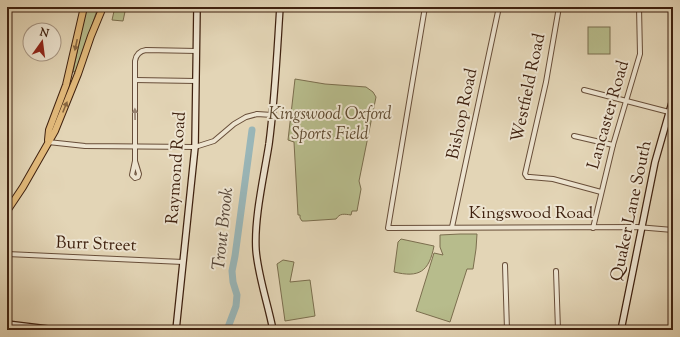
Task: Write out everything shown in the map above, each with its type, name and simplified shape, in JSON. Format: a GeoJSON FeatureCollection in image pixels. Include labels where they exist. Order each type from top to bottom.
{"type":"FeatureCollection","features":[{"type":"Feature","properties":{"kind":"main road"},"geometry":{"type":"LineString","coordinates":[[48,142],[50,130],[68,77],[84,7]]}},
{"type":"Feature","properties":{"kind":"main road"},"geometry":{"type":"LineString","coordinates":[[7,211],[23,187],[55,131],[78,74],[102,7]]}},
{"type":"Feature","properties":{"kind":"main road","name":"Raymond Road"},"geometry":{"type":"LineString","coordinates":[[176,330],[195,146],[197,7]]}},
{"type":"Feature","properties":{"kind":"main road"},"geometry":{"type":"LineString","coordinates":[[274,330],[257,259],[256,239],[272,115],[280,7]]}},
{"type":"Feature","properties":{"kind":"main road","name":"Quaker Lane South"},"geometry":{"type":"LineString","coordinates":[[621,330],[655,162],[673,99]]}},
{"type":"Feature","properties":{"kind":"main road"},"geometry":{"type":"LineString","coordinates":[[7,324],[55,330]]}},
{"type":"Feature","properties":{"kind":"street","name":"Kingswood Road"},"geometry":{"type":"LineString","coordinates":[[425,7],[388,228],[642,227],[673,230]]}},
{"type":"Feature","properties":{"kind":"street","name":"Bishop Road"},"geometry":{"type":"LineString","coordinates":[[452,227],[499,7]]}},
{"type":"Feature","properties":{"kind":"street","name":"Westfield Road"},"geometry":{"type":"LineString","coordinates":[[559,7],[546,82],[525,174],[527,177],[553,179],[601,192]]}},
{"type":"Feature","properties":{"kind":"street","name":"Lancaster Road"},"geometry":{"type":"LineString","coordinates":[[593,228],[613,145],[640,54],[639,7]]}},
{"type":"Feature","properties":{"kind":"street"},"geometry":{"type":"LineString","coordinates":[[135,161],[135,59],[140,52],[146,50],[197,51]]}},
{"type":"Feature","properties":{"kind":"street"},"geometry":{"type":"LineString","coordinates":[[135,80],[196,81]]}},
{"type":"Feature","properties":{"kind":"street"},"geometry":{"type":"LineString","coordinates":[[584,90],[669,112]]}},
{"type":"Feature","properties":{"kind":"street"},"geometry":{"type":"LineString","coordinates":[[48,142],[85,146],[195,146],[214,141],[234,124],[246,117],[257,114],[272,115]]}},
{"type":"Feature","properties":{"kind":"street"},"geometry":{"type":"LineString","coordinates":[[574,136],[613,145]]}},
{"type":"Feature","properties":{"kind":"street","name":"Burr Street"},"geometry":{"type":"LineString","coordinates":[[7,254],[183,262]]}},
{"type":"Feature","properties":{"kind":"street"},"geometry":{"type":"LineString","coordinates":[[505,265],[508,330]]}},
{"type":"Feature","properties":{"kind":"street"},"geometry":{"type":"LineString","coordinates":[[556,271],[558,330]]}},
{"type":"Feature","properties":{"kind":"green space"},"geometry":{"type":"Polygon","coordinates":[[[86,7],[98,7],[77,71],[73,72],[86,7]]]}},
{"type":"Feature","properties":{"kind":"green space"},"geometry":{"type":"Polygon","coordinates":[[[115,7],[126,7],[123,21],[112,20],[115,7]]]}},
{"type":"Feature","properties":{"kind":"green space"},"geometry":{"type":"Polygon","coordinates":[[[588,27],[610,27],[610,54],[588,54],[588,27]]]}},
{"type":"Feature","properties":{"kind":"green space","name":"Kingswood Oxford Sports Field"},"geometry":{"type":"Polygon","coordinates":[[[295,79],[325,84],[366,87],[373,92],[376,97],[359,181],[361,189],[357,211],[352,211],[351,215],[342,214],[336,219],[302,221],[300,215],[298,215],[294,142],[288,140],[295,79]]]}},
{"type":"Feature","properties":{"kind":"green space"},"geometry":{"type":"Polygon","coordinates":[[[477,234],[476,249],[473,269],[467,269],[450,322],[416,311],[434,253],[443,255],[440,247],[440,235],[477,234]]]}},
{"type":"Feature","properties":{"kind":"green space"},"geometry":{"type":"Polygon","coordinates":[[[401,239],[434,246],[429,262],[422,271],[410,274],[394,272],[398,242],[401,239]]]}},
{"type":"Feature","properties":{"kind":"green space"},"geometry":{"type":"Polygon","coordinates":[[[283,260],[294,262],[290,282],[310,280],[315,316],[285,321],[277,264],[283,260]]]}},
{"type":"Feature","properties":{"kind":"waterway","name":"Trout Brook"},"geometry":{"type":"LineString","coordinates":[[227,330],[236,306],[237,295],[233,282],[232,271],[252,130]]}}]}
